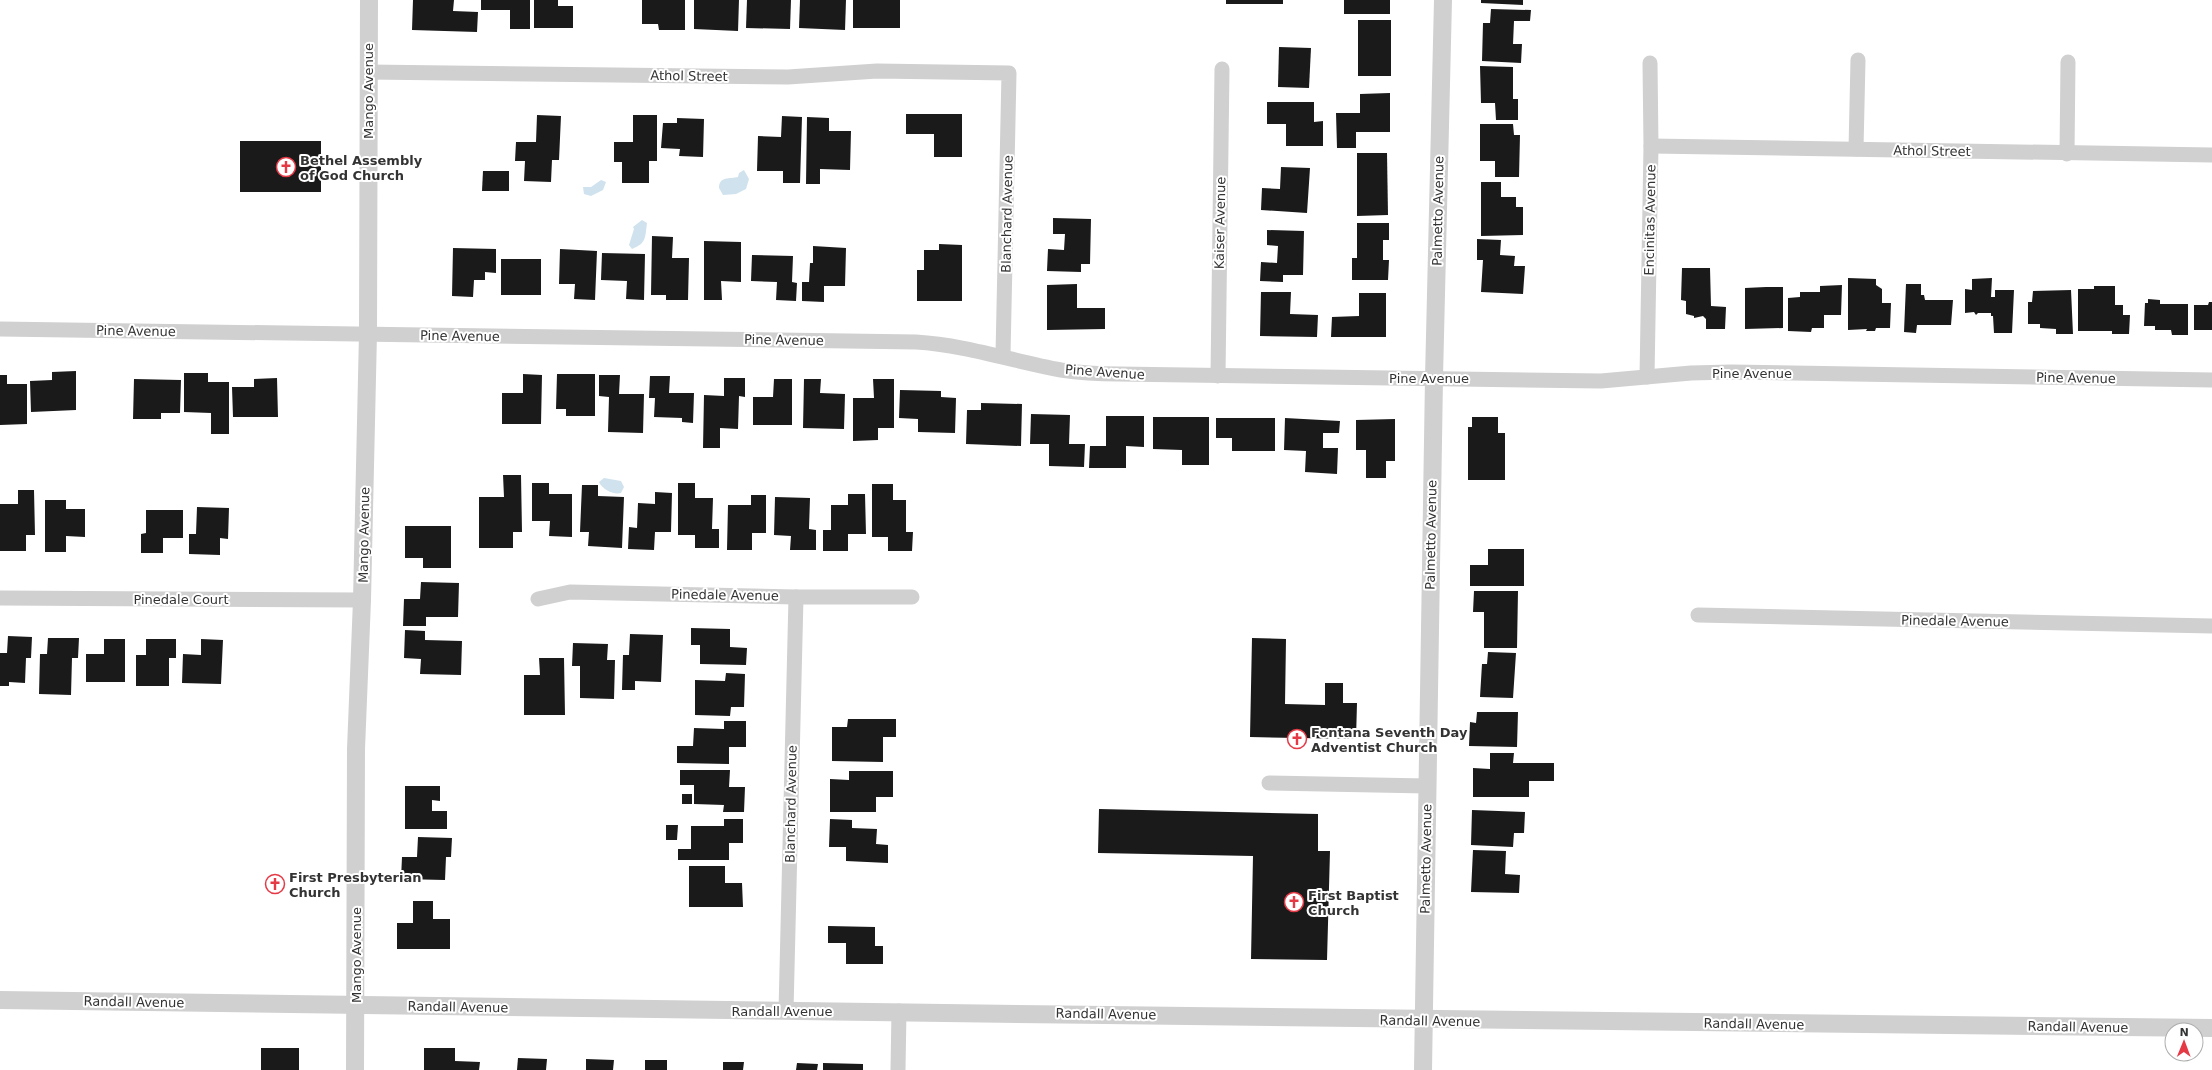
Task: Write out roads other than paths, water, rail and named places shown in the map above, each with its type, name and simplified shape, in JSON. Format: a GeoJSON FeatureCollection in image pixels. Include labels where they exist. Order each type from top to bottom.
{"type":"FeatureCollection","features":[{"type":"Feature","properties":{"kind":"street","name":"Mango Avenue"},"geometry":{"type":"LineString","coordinates":[[356,1070],[356,749],[362,600],[368,333],[369,0]]}},
{"type":"Feature","properties":{"kind":"street","name":"Palmetto Avenue"},"geometry":{"type":"LineString","coordinates":[[1423,1070],[1434,378],[1443,0]]}},
{"type":"Feature","properties":{"kind":"street"},"geometry":{"type":"LineString","coordinates":[[1856,149],[1858,60]]}},
{"type":"Feature","properties":{"kind":"street"},"geometry":{"type":"LineString","coordinates":[[2067,154],[2068,62]]}},
{"type":"Feature","properties":{"kind":"street","name":"Encinitas Avenue"},"geometry":{"type":"LineString","coordinates":[[1647,377],[1651,146],[1650,63]]}},
{"type":"Feature","properties":{"kind":"street","name":"Kaiser Avenue"},"geometry":{"type":"LineString","coordinates":[[1218,376],[1222,69]]}},
{"type":"Feature","properties":{"kind":"street","name":"Athol Street"},"geometry":{"type":"LineString","coordinates":[[368,72],[788,77],[877,71],[1009,73]]}},
{"type":"Feature","properties":{"kind":"street","name":"Blanchard Avenue"},"geometry":{"type":"LineString","coordinates":[[1003,355],[1009,73]]}},
{"type":"Feature","properties":{"kind":"street","name":"Athol Street"},"geometry":{"type":"LineString","coordinates":[[1651,146],[2067,154],[2212,155]]}},
{"type":"Feature","properties":{"kind":"street","name":"Pine Avenue"},"geometry":{"type":"LineString","coordinates":[[0,329],[368,333],[916,342],[938,343],[1003,355],[1060,370],[1090,374],[1601,381],[1691,372],[1731,372],[2212,380]]}},
{"type":"Feature","properties":{"kind":"street","name":"Pinedale Avenue"},"geometry":{"type":"LineString","coordinates":[[538,599],[570,592],[796,597],[912,597]]}},
{"type":"Feature","properties":{"kind":"street","name":"Blanchard Avenue"},"geometry":{"type":"LineString","coordinates":[[786,1011],[796,597]]}},
{"type":"Feature","properties":{"kind":"street","name":"Pinedale Court"},"geometry":{"type":"LineString","coordinates":[[0,598],[362,600]]}},
{"type":"Feature","properties":{"kind":"street","name":"Pinedale Avenue"},"geometry":{"type":"LineString","coordinates":[[1698,615],[2212,626]]}},
{"type":"Feature","properties":{"kind":"street"},"geometry":{"type":"LineString","coordinates":[[1269,783],[1427,786]]}},
{"type":"Feature","properties":{"kind":"street","name":"Randall Avenue"},"geometry":{"type":"LineString","coordinates":[[0,1000],[786,1011],[899,1011],[1424,1020],[2212,1028]]}},
{"type":"Feature","properties":{"kind":"street"},"geometry":{"type":"LineString","coordinates":[[898,1070],[899,1011]]}},
{"type":"Feature","properties":{"kind":"water"},"geometry":{"type":"Polygon","coordinates":[[[744,170],[749,179],[746,189],[736,194],[723,195],[719,188],[719,184],[723,180],[738,177],[739,173],[744,170]]]}},
{"type":"Feature","properties":{"kind":"water"},"geometry":{"type":"Polygon","coordinates":[[[601,180],[606,182],[603,190],[591,196],[584,194],[583,187],[591,187],[601,180]]]}},
{"type":"Feature","properties":{"kind":"water"},"geometry":{"type":"Polygon","coordinates":[[[642,220],[647,223],[643,242],[632,249],[629,245],[634,229],[633,227],[642,220]]]}},
{"type":"Feature","properties":{"kind":"water"},"geometry":{"type":"Polygon","coordinates":[[[604,478],[621,481],[624,487],[621,493],[608,491],[600,485],[599,482],[604,478]]]}},
{"type":"Feature","properties":{"kind":"place","name":"Bethel Assembly of God Church"},"geometry":{"type":"Point","coordinates":[286,167]}},
{"type":"Feature","properties":{"kind":"place","name":"Fontana Seventh Day Adventist Church"},"geometry":{"type":"Point","coordinates":[1297,739]}},
{"type":"Feature","properties":{"kind":"place","name":"First Presbyterian Church"},"geometry":{"type":"Point","coordinates":[275,884]}},
{"type":"Feature","properties":{"kind":"place","name":"First Baptist Church"},"geometry":{"type":"Point","coordinates":[1294,902]}}]}
